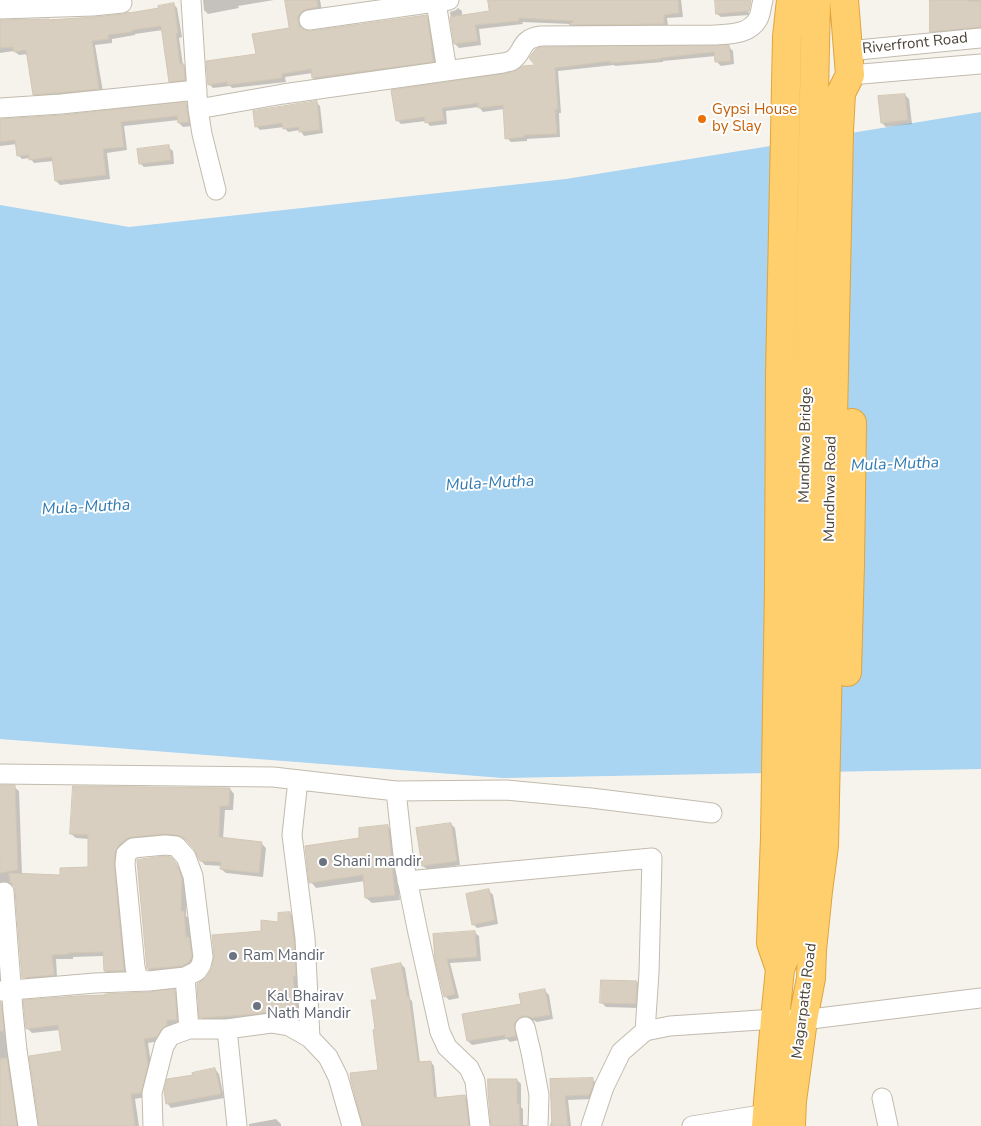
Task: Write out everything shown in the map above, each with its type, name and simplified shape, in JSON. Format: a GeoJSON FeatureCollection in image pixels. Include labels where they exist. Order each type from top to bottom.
{"type":"FeatureCollection","features":[{"type":"Feature","properties":{"kind":"highway"},"geometry":{"type":"LineString","coordinates":[[775,1019],[780,969],[790,945],[779,588],[780,375],[787,37],[790,0]]}},
{"type":"Feature","properties":{"kind":"highway","name":"Mundhwa Bridge"},"geometry":{"type":"LineString","coordinates":[[787,841],[816,44],[816,0]]}},
{"type":"Feature","properties":{"kind":"highway","name":"Mundhwa Road"},"geometry":{"type":"LineString","coordinates":[[832,848],[848,130],[858,92],[849,63],[844,0]]}},
{"type":"Feature","properties":{"kind":"highway","name":"Magarpatta Road"},"geometry":{"type":"LineString","coordinates":[[791,1126],[792,1101],[811,978],[816,911],[832,848]]}},
{"type":"Feature","properties":{"kind":"highway","name":"Magarpatta Road"},"geometry":{"type":"LineString","coordinates":[[767,1120],[775,1019]]}},
{"type":"Feature","properties":{"kind":"street"},"geometry":{"type":"LineString","coordinates":[[2,6],[93,6],[122,3],[121,0]]}},
{"type":"Feature","properties":{"kind":"street"},"geometry":{"type":"LineString","coordinates":[[190,0],[198,109],[202,134],[216,190]]}},
{"type":"Feature","properties":{"kind":"street"},"geometry":{"type":"LineString","coordinates":[[198,109],[283,94],[503,63],[517,56],[529,39],[541,36],[714,35],[745,31],[758,19],[763,0]]}},
{"type":"Feature","properties":{"kind":"street"},"geometry":{"type":"LineString","coordinates":[[309,20],[443,1],[448,71]]}},
{"type":"Feature","properties":{"kind":"street","name":"Riverfront Road"},"geometry":{"type":"LineString","coordinates":[[849,63],[981,38]]}},
{"type":"Feature","properties":{"kind":"street","name":"Riverfront Road"},"geometry":{"type":"LineString","coordinates":[[849,63],[981,64]]}},
{"type":"Feature","properties":{"kind":"street"},"geometry":{"type":"LineString","coordinates":[[0,108],[61,104],[197,90]]}},
{"type":"Feature","properties":{"kind":"street"},"geometry":{"type":"LineString","coordinates":[[0,774],[264,777],[396,791],[506,790],[712,813]]}},
{"type":"Feature","properties":{"kind":"street"},"geometry":{"type":"LineString","coordinates":[[298,780],[292,835],[305,938],[310,1038]]}},
{"type":"Feature","properties":{"kind":"street"},"geometry":{"type":"LineString","coordinates":[[396,791],[404,864],[440,1032],[447,1047],[469,1068],[475,1081],[480,1126]]}},
{"type":"Feature","properties":{"kind":"street"},"geometry":{"type":"LineString","coordinates":[[6,991],[95,983],[148,981],[185,977],[198,971],[203,957],[192,876],[186,857],[176,846],[165,844],[133,848],[126,854],[125,864],[135,967],[137,975],[141,980],[148,981]]}},
{"type":"Feature","properties":{"kind":"street"},"geometry":{"type":"LineString","coordinates":[[408,881],[652,858],[645,1031]]}},
{"type":"Feature","properties":{"kind":"street"},"geometry":{"type":"LineString","coordinates":[[4,892],[6,991],[28,1126]]}},
{"type":"Feature","properties":{"kind":"street"},"geometry":{"type":"LineString","coordinates":[[185,977],[189,1029]]}},
{"type":"Feature","properties":{"kind":"street"},"geometry":{"type":"LineString","coordinates":[[591,1126],[604,1086],[620,1052],[645,1031],[670,1026],[775,1019],[803,1020],[981,998]]}},
{"type":"Feature","properties":{"kind":"street"},"geometry":{"type":"LineString","coordinates":[[154,1126],[152,1093],[164,1046],[170,1036],[189,1029],[228,1030],[271,1023],[290,1026],[310,1038],[328,1057],[338,1077],[346,1125]]}},
{"type":"Feature","properties":{"kind":"street"},"geometry":{"type":"LineString","coordinates":[[525,1027],[539,1095],[538,1126]]}},
{"type":"Feature","properties":{"kind":"street"},"geometry":{"type":"LineString","coordinates":[[228,1030],[237,1126]]}},
{"type":"Feature","properties":{"kind":"street"},"geometry":{"type":"LineString","coordinates":[[882,1098],[888,1126]]}},
{"type":"Feature","properties":{"kind":"street"},"geometry":{"type":"LineString","coordinates":[[692,1126],[767,1120]]}},
{"type":"Feature","properties":{"kind":"water","name":"Mula-Mutha"},"geometry":{"type":"Polygon","coordinates":[[[981,112],[981,769],[503,778],[0,739],[0,205],[129,227],[566,179],[981,112]]]}},
{"type":"Feature","properties":{"kind":"building"},"geometry":{"type":"Polygon","coordinates":[[[285,0],[317,0],[318,7],[302,11],[298,16],[300,27],[310,31],[427,15],[433,62],[312,78],[311,69],[282,74],[282,78],[227,85],[227,82],[208,85],[206,61],[256,54],[252,34],[289,28],[285,0]]]}},
{"type":"Feature","properties":{"kind":"building"},"geometry":{"type":"Polygon","coordinates":[[[488,0],[678,0],[679,13],[664,15],[664,24],[569,25],[574,21],[519,18],[519,21],[475,25],[478,41],[454,44],[450,17],[489,11],[488,0]]]}},
{"type":"Feature","properties":{"kind":"building"},"geometry":{"type":"Polygon","coordinates":[[[715,0],[751,0],[749,11],[716,14],[715,0]]]}},
{"type":"Feature","properties":{"kind":"building"},"geometry":{"type":"Polygon","coordinates":[[[930,0],[981,1],[981,27],[930,32],[930,0]]]}},
{"type":"Feature","properties":{"kind":"building"},"geometry":{"type":"Polygon","coordinates":[[[174,3],[180,64],[184,64],[185,80],[169,82],[161,26],[108,35],[109,39],[92,41],[99,89],[33,95],[26,50],[14,52],[13,47],[0,48],[0,20],[49,20],[94,17],[159,8],[158,6],[174,3]]]}},
{"type":"Feature","properties":{"kind":"building"},"geometry":{"type":"Polygon","coordinates":[[[729,45],[731,61],[715,62],[714,52],[660,59],[610,63],[610,61],[555,68],[558,109],[555,109],[557,134],[524,135],[524,137],[505,139],[503,105],[478,108],[478,103],[442,108],[444,120],[425,123],[424,117],[396,121],[391,90],[513,72],[523,66],[535,65],[529,58],[537,48],[729,45]]]}},
{"type":"Feature","properties":{"kind":"building"},"geometry":{"type":"Polygon","coordinates":[[[905,94],[908,120],[881,123],[878,96],[905,94]]]}},
{"type":"Feature","properties":{"kind":"building"},"geometry":{"type":"Polygon","coordinates":[[[317,101],[320,130],[299,132],[299,127],[283,129],[282,123],[255,127],[253,111],[317,101]]]}},
{"type":"Feature","properties":{"kind":"building"},"geometry":{"type":"Polygon","coordinates":[[[186,102],[189,122],[178,123],[177,116],[121,122],[124,147],[103,149],[106,175],[55,181],[52,157],[29,160],[29,155],[17,156],[15,140],[0,142],[0,119],[62,115],[186,102]]]}},
{"type":"Feature","properties":{"kind":"building"},"geometry":{"type":"Polygon","coordinates":[[[169,145],[171,160],[139,164],[137,149],[169,145]]]}},
{"type":"Feature","properties":{"kind":"building"},"geometry":{"type":"Polygon","coordinates":[[[0,785],[15,785],[18,870],[0,873],[0,785]]]}},
{"type":"Feature","properties":{"kind":"building"},"geometry":{"type":"Polygon","coordinates":[[[73,786],[230,788],[229,806],[220,806],[219,837],[262,842],[259,873],[220,869],[221,862],[200,861],[194,849],[184,838],[177,835],[164,834],[126,839],[115,852],[114,863],[124,971],[104,971],[103,952],[68,953],[52,955],[54,975],[22,978],[15,891],[14,886],[10,882],[9,873],[60,875],[60,868],[88,867],[88,835],[70,834],[73,786]]]}},
{"type":"Feature","properties":{"kind":"building"},"geometry":{"type":"Polygon","coordinates":[[[451,823],[457,861],[422,866],[416,828],[451,823]]]}},
{"type":"Feature","properties":{"kind":"building"},"geometry":{"type":"Polygon","coordinates":[[[388,825],[395,895],[365,898],[363,875],[309,883],[305,846],[359,838],[359,828],[388,825]]]}},
{"type":"Feature","properties":{"kind":"building"},"geometry":{"type":"Polygon","coordinates":[[[165,856],[171,857],[176,863],[182,878],[181,911],[184,911],[186,937],[189,937],[192,956],[189,962],[182,966],[147,969],[137,860],[165,856]]]}},
{"type":"Feature","properties":{"kind":"building"},"geometry":{"type":"Polygon","coordinates":[[[489,889],[495,920],[472,925],[466,894],[489,889]]]}},
{"type":"Feature","properties":{"kind":"building"},"geometry":{"type":"Polygon","coordinates":[[[290,912],[294,939],[296,976],[293,976],[297,1014],[270,1012],[199,1018],[197,984],[206,978],[212,968],[214,956],[212,935],[261,931],[261,920],[278,922],[278,913],[290,912]]]}},
{"type":"Feature","properties":{"kind":"building"},"geometry":{"type":"Polygon","coordinates":[[[475,931],[477,957],[447,959],[455,994],[444,997],[435,959],[433,934],[475,931]]]}},
{"type":"Feature","properties":{"kind":"building"},"geometry":{"type":"Polygon","coordinates":[[[401,963],[407,996],[409,996],[418,1062],[431,1061],[434,1098],[465,1095],[469,1126],[363,1126],[350,1073],[378,1070],[371,1000],[377,1000],[371,969],[401,963]]]}},
{"type":"Feature","properties":{"kind":"building"},"geometry":{"type":"Polygon","coordinates":[[[601,980],[637,981],[636,1004],[600,1003],[601,980]]]}},
{"type":"Feature","properties":{"kind":"building"},"geometry":{"type":"Polygon","coordinates":[[[175,989],[177,1020],[167,1020],[167,1025],[157,1037],[144,1039],[148,1065],[141,1093],[131,1094],[135,1126],[39,1126],[29,1056],[62,1051],[58,1025],[26,1029],[23,1000],[175,989]]]}},
{"type":"Feature","properties":{"kind":"building"},"geometry":{"type":"Polygon","coordinates":[[[545,989],[550,1015],[532,1018],[523,1016],[518,1019],[514,1024],[516,1036],[505,1038],[505,1035],[467,1041],[462,1014],[521,1004],[519,994],[545,989]]]}},
{"type":"Feature","properties":{"kind":"building"},"geometry":{"type":"Polygon","coordinates":[[[1,1002],[4,1031],[0,1031],[1,1002]]]}},
{"type":"Feature","properties":{"kind":"building"},"geometry":{"type":"Polygon","coordinates":[[[7,1058],[17,1126],[0,1126],[0,1059],[7,1058]]]}},
{"type":"Feature","properties":{"kind":"building"},"geometry":{"type":"Polygon","coordinates":[[[215,1068],[221,1094],[166,1104],[164,1091],[167,1079],[193,1075],[192,1073],[215,1068]]]}},
{"type":"Feature","properties":{"kind":"building"},"geometry":{"type":"Polygon","coordinates":[[[593,1078],[593,1085],[589,1095],[565,1096],[568,1126],[552,1126],[550,1079],[593,1078]]]}},
{"type":"Feature","properties":{"kind":"building"},"geometry":{"type":"Polygon","coordinates":[[[488,1079],[517,1079],[517,1104],[519,1104],[520,1126],[491,1126],[488,1079]]]}},
{"type":"Feature","properties":{"kind":"place","name":"Gypsi House by Slay"},"geometry":{"type":"Point","coordinates":[702,119]}},
{"type":"Feature","properties":{"kind":"place","name":"Shani mandir"},"geometry":{"type":"Point","coordinates":[323,862]}},
{"type":"Feature","properties":{"kind":"place","name":"Ram Mandir"},"geometry":{"type":"Point","coordinates":[233,956]}},
{"type":"Feature","properties":{"kind":"place","name":"Kal Bhairav Nath Mandir"},"geometry":{"type":"Point","coordinates":[257,1006]}}]}
